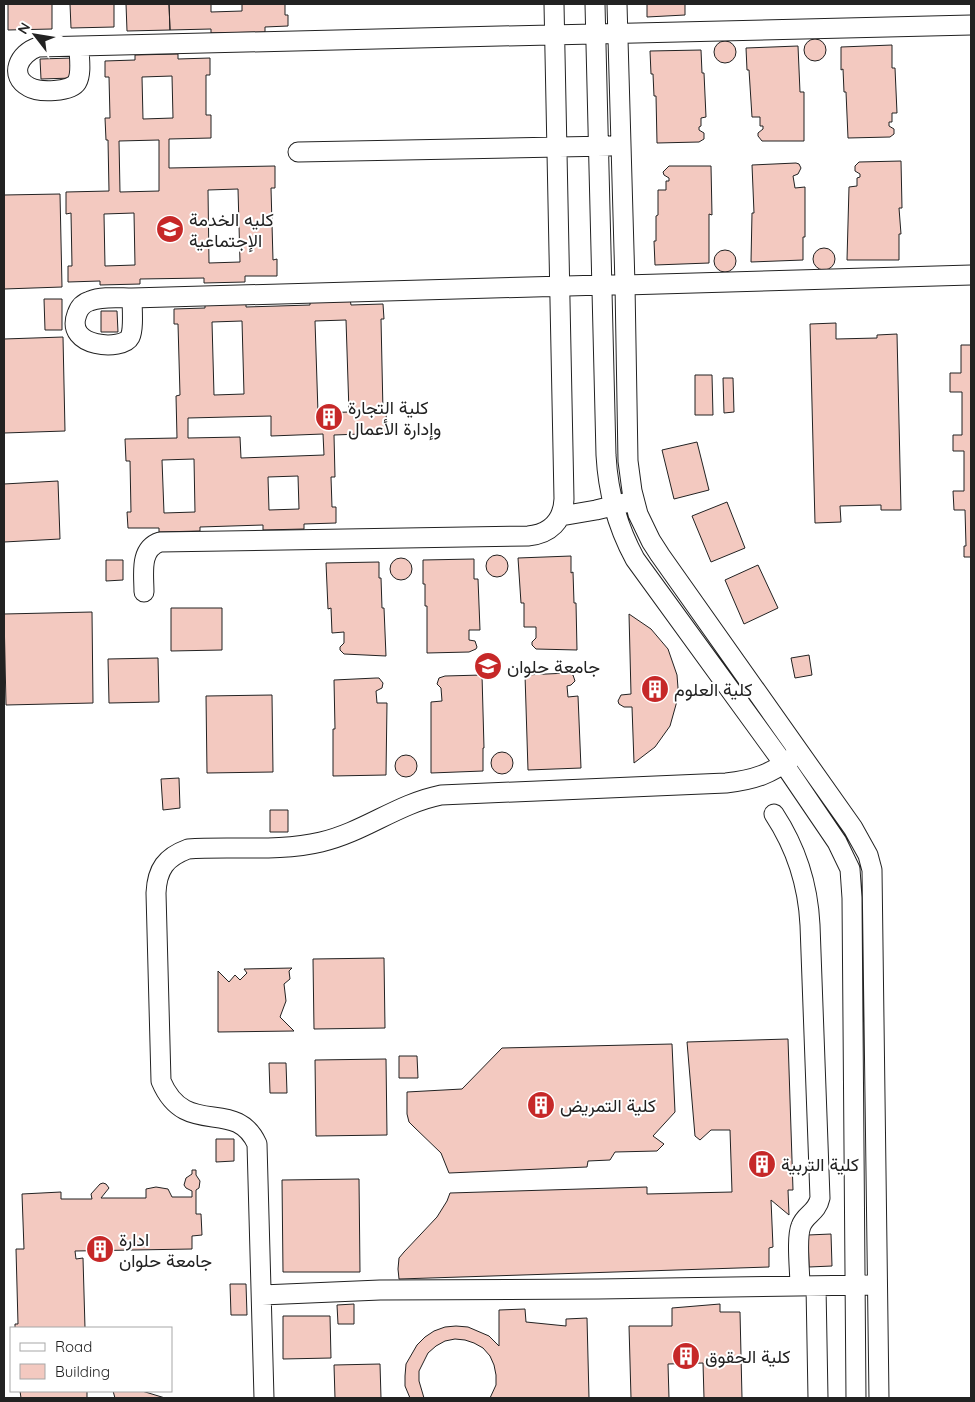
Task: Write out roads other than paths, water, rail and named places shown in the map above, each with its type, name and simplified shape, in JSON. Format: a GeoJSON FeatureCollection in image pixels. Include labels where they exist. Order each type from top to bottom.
{"type":"FeatureCollection","features":[{"type":"Feature","properties":{"kind":"lane"},"geometry":{"type":"LineString","coordinates":[[144,592],[145,556],[149,548],[160,542],[528,536],[538,535],[556,524],[561,516],[564,499],[554,4]]}},
{"type":"Feature","properties":{"kind":"lane"},"geometry":{"type":"LineString","coordinates":[[595,4],[607,472],[613,506],[623,534],[643,570],[784,764],[844,854],[850,868],[852,883],[856,1398]]}},
{"type":"Feature","properties":{"kind":"lane"},"geometry":{"type":"LineString","coordinates":[[617,4],[628,461],[634,501],[644,527],[660,555],[861,841],[868,855],[872,870],[878,1398]]}},
{"type":"Feature","properties":{"kind":"lane"},"geometry":{"type":"LineString","coordinates":[[79,47],[971,25]]}},
{"type":"Feature","properties":{"kind":"lane"},"geometry":{"type":"LineString","coordinates":[[298,152],[621,146]]}},
{"type":"Feature","properties":{"kind":"lane"},"geometry":{"type":"LineString","coordinates":[[132,298],[971,275]]}},
{"type":"Feature","properties":{"kind":"lane"},"geometry":{"type":"LineString","coordinates":[[561,516],[634,501]]}},
{"type":"Feature","properties":{"kind":"lane"},"geometry":{"type":"LineString","coordinates":[[623,534],[644,527]]}},
{"type":"Feature","properties":{"kind":"lane"},"geometry":{"type":"LineString","coordinates":[[264,1398],[257,1144],[245,1127],[236,1122],[188,1112],[176,1105],[167,1094],[161,1081],[156,881],[160,870],[167,861],[176,854],[188,849],[285,846],[320,842],[354,831],[403,806],[422,799],[442,795],[726,783],[762,776],[799,753]]}},
{"type":"Feature","properties":{"kind":"lane"},"geometry":{"type":"LineString","coordinates":[[802,790],[818,779]]}},
{"type":"Feature","properties":{"kind":"lane"},"geometry":{"type":"LineString","coordinates":[[774,814],[785,831],[801,867],[808,896],[820,1198],[817,1208],[803,1222],[799,1232],[808,1286],[818,1398]]}},
{"type":"Feature","properties":{"kind":"lane"},"geometry":{"type":"LineString","coordinates":[[262,1295],[380,1290],[877,1285]]}},
{"type":"Feature","properties":{"kind":"place","name":"كليه الخدمة الإجتماعية"},"geometry":{"type":"Point","coordinates":[170,229]}},
{"type":"Feature","properties":{"kind":"place","name":"كلية التجارة وإدارة الأعمال"},"geometry":{"type":"Point","coordinates":[329,417]}},
{"type":"Feature","properties":{"kind":"place","name":"جامعة حلوان"},"geometry":{"type":"Point","coordinates":[488,666]}},
{"type":"Feature","properties":{"kind":"place","name":"كلية العلوم"},"geometry":{"type":"Point","coordinates":[655,689]}},
{"type":"Feature","properties":{"kind":"place","name":"كلية التمريض"},"geometry":{"type":"Point","coordinates":[541,1105]}},
{"type":"Feature","properties":{"kind":"place","name":"كلية التربية"},"geometry":{"type":"Point","coordinates":[762,1164]}},
{"type":"Feature","properties":{"kind":"place","name":"ادارة جامعة حلوان"},"geometry":{"type":"Point","coordinates":[100,1249]}},
{"type":"Feature","properties":{"kind":"place","name":"كلية الحقوق"},"geometry":{"type":"Point","coordinates":[686,1356]}}]}
